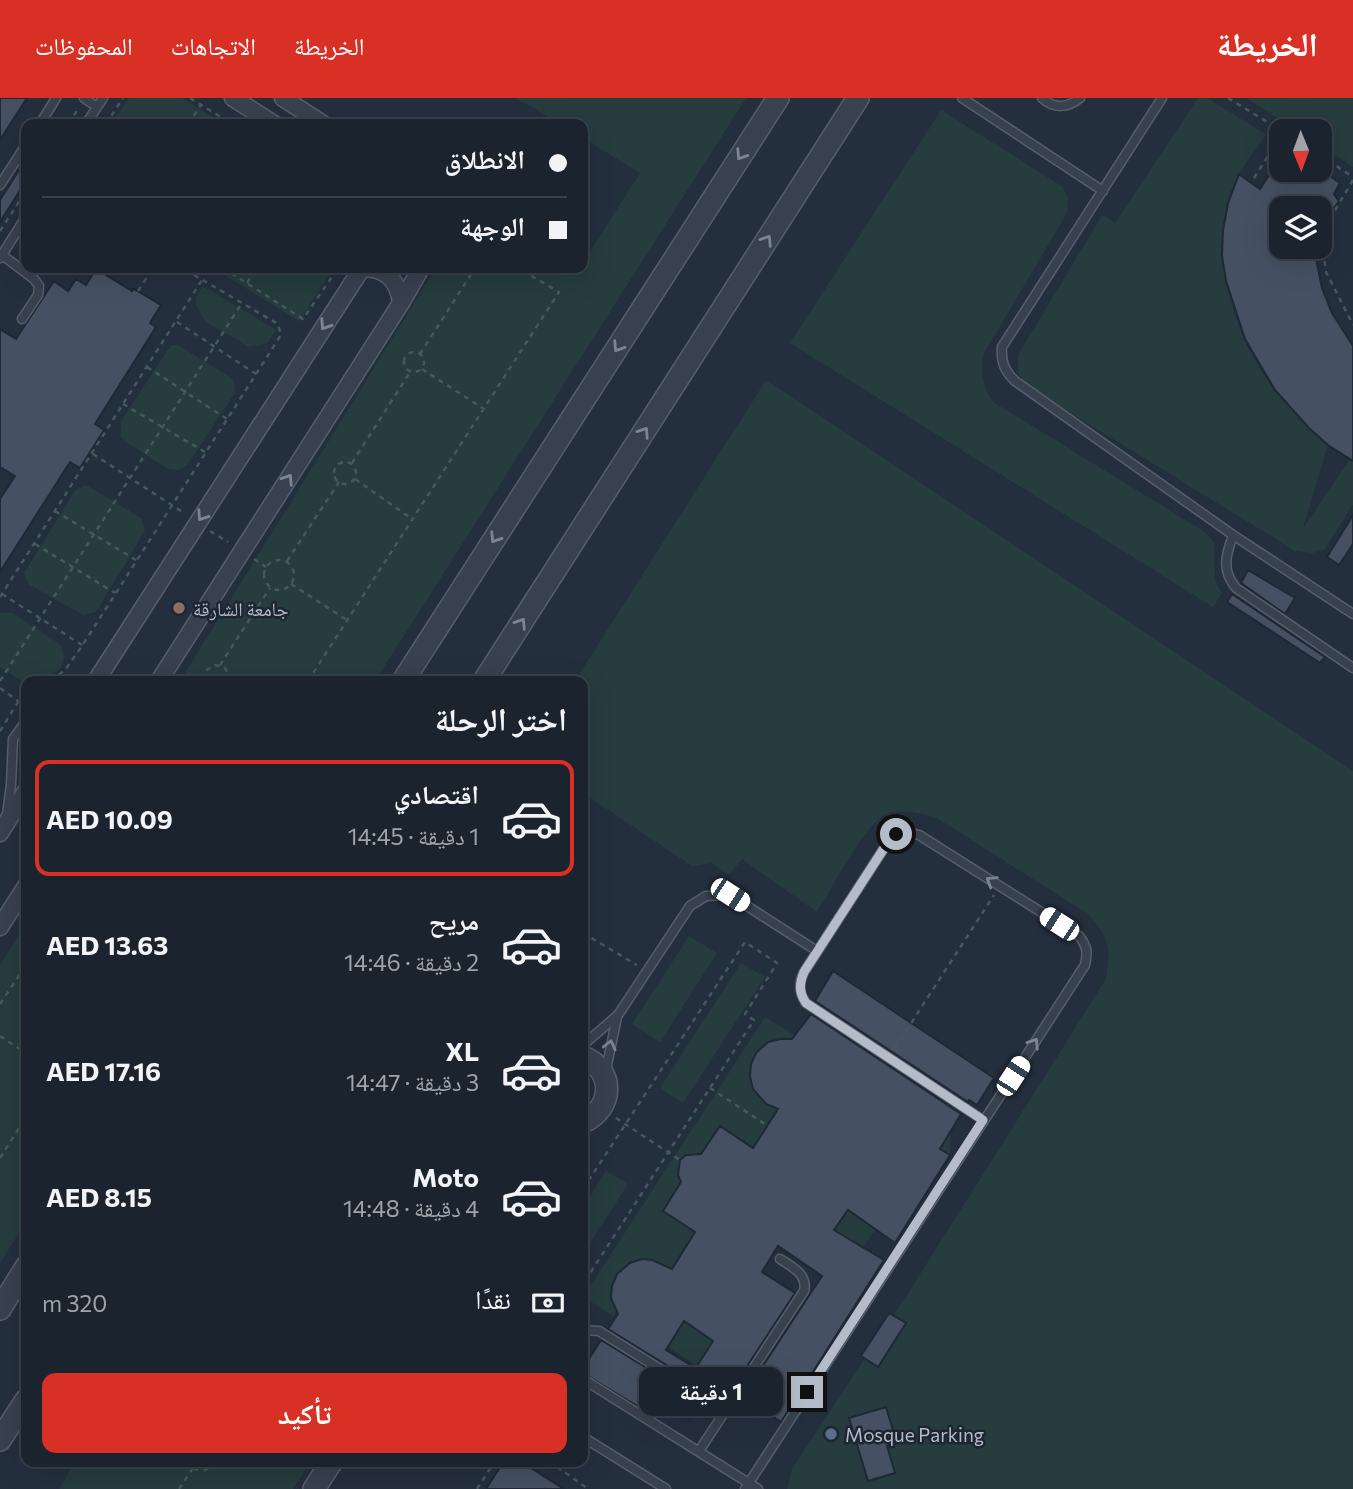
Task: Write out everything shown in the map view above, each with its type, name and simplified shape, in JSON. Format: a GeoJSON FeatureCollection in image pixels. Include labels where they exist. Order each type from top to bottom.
{"type":"FeatureCollection","features":[{"type":"Feature","properties":{"kind":"street"},"geometry":{"type":"LineString","coordinates":[[233,98],[266,119]]}},
{"type":"Feature","properties":{"kind":"street"},"geometry":{"type":"LineString","coordinates":[[283,98],[315,119]]}},
{"type":"Feature","properties":{"kind":"street"},"geometry":{"type":"LineString","coordinates":[[406,676],[778,98]]}},
{"type":"Feature","properties":{"kind":"street"},"geometry":{"type":"LineString","coordinates":[[487,676],[859,100]]}},
{"type":"Feature","properties":{"kind":"street"},"geometry":{"type":"LineString","coordinates":[[99,676],[359,273]]}},
{"type":"Feature","properties":{"kind":"street"},"geometry":{"type":"LineString","coordinates":[[386,273],[400,291],[401,303]]}},
{"type":"Feature","properties":{"kind":"street"},"geometry":{"type":"LineString","coordinates":[[162,676],[418,273]]}},
{"type":"Feature","properties":{"kind":"street"},"geometry":{"type":"LineString","coordinates":[[2,830],[21,799]]}},
{"type":"Feature","properties":{"kind":"street"},"geometry":{"type":"LineString","coordinates":[[0,927],[21,894]]}},
{"type":"Feature","properties":{"kind":"street"},"geometry":{"type":"LineString","coordinates":[[588,1060],[605,1076],[606,1099],[601,1109],[588,1119]]}},
{"type":"Feature","properties":{"kind":"street"},"geometry":{"type":"LineString","coordinates":[[0,1309],[21,1275]]}},
{"type":"Feature","properties":{"kind":"street"},"geometry":{"type":"LineString","coordinates":[[0,1440],[21,1408]]}},
{"type":"Feature","properties":{"kind":"street"},"geometry":{"type":"LineString","coordinates":[[314,1489],[328,1467]]}},
{"type":"Feature","properties":{"kind":"lane"},"geometry":{"type":"LineString","coordinates":[[43,119],[57,98]]}},
{"type":"Feature","properties":{"kind":"lane"},"geometry":{"type":"LineString","coordinates":[[84,98],[97,107]]}},
{"type":"Feature","properties":{"kind":"lane"},"geometry":{"type":"LineString","coordinates":[[89,119],[103,98]]}},
{"type":"Feature","properties":{"kind":"lane"},"geometry":{"type":"LineString","coordinates":[[1042,98],[1055,106],[1065,106],[1080,98]]}},
{"type":"Feature","properties":{"kind":"lane"},"geometry":{"type":"LineString","coordinates":[[1161,98],[1002,346],[1001,360],[1006,372],[1015,381],[1233,535],[1353,614]]}},
{"type":"Feature","properties":{"kind":"lane"},"geometry":{"type":"LineString","coordinates":[[965,99],[1103,191]]}},
{"type":"Feature","properties":{"kind":"lane"},"geometry":{"type":"LineString","coordinates":[[0,185],[21,153]]}},
{"type":"Feature","properties":{"kind":"lane"},"geometry":{"type":"LineString","coordinates":[[21,225],[1,257],[21,270]]}},
{"type":"Feature","properties":{"kind":"lane"},"geometry":{"type":"LineString","coordinates":[[22,319],[38,295],[39,286],[25,273]]}},
{"type":"Feature","properties":{"kind":"lane"},"geometry":{"type":"LineString","coordinates":[[1233,535],[1225,565],[1227,575],[1236,588],[1353,668]]}},
{"type":"Feature","properties":{"kind":"lane"},"geometry":{"type":"LineString","coordinates":[[2,830],[10,792],[13,739],[21,727]]}},
{"type":"Feature","properties":{"kind":"lane"},"geometry":{"type":"LineString","coordinates":[[747,1486],[1085,964],[1085,944],[1079,936],[919,835],[904,832],[896,834],[890,839],[800,980],[802,996],[806,1003],[983,1120]]}},
{"type":"Feature","properties":{"kind":"lane"},"geometry":{"type":"LineString","coordinates":[[588,1041],[618,1015],[690,906],[698,899],[713,894],[730,895],[817,951]]}},
{"type":"Feature","properties":{"kind":"lane"},"geometry":{"type":"LineString","coordinates":[[605,1076],[609,1045],[618,1015]]}},
{"type":"Feature","properties":{"kind":"lane"},"geometry":{"type":"LineString","coordinates":[[699,1451],[804,1291],[805,1280],[802,1274],[780,1259]]}},
{"type":"Feature","properties":{"kind":"lane"},"geometry":{"type":"LineString","coordinates":[[588,1330],[598,1331],[726,1410]]}},
{"type":"Feature","properties":{"kind":"lane"},"geometry":{"type":"LineString","coordinates":[[588,1383],[699,1451],[747,1486],[758,1489]]}},
{"type":"Feature","properties":{"kind":"lane"},"geometry":{"type":"LineString","coordinates":[[588,1440],[666,1489]]}},
{"type":"Feature","properties":{"kind":"path"},"geometry":{"type":"LineString","coordinates":[[72,119],[84,98]]}},
{"type":"Feature","properties":{"kind":"path"},"geometry":{"type":"LineString","coordinates":[[110,119],[123,98]]}},
{"type":"Feature","properties":{"kind":"path"},"geometry":{"type":"LineString","coordinates":[[190,98],[224,119]]}},
{"type":"Feature","properties":{"kind":"path"},"geometry":{"type":"LineString","coordinates":[[1228,98],[1269,126]]}},
{"type":"Feature","properties":{"kind":"path"},"geometry":{"type":"LineString","coordinates":[[191,119],[201,105]]}},
{"type":"Feature","properties":{"kind":"path"},"geometry":{"type":"LineString","coordinates":[[1254,178],[1269,154]]}},
{"type":"Feature","properties":{"kind":"path"},"geometry":{"type":"LineString","coordinates":[[1332,163],[1353,178],[1321,234],[1326,272],[1353,325]]}},
{"type":"Feature","properties":{"kind":"path"},"geometry":{"type":"LineString","coordinates":[[0,232],[21,199]]}},
{"type":"Feature","properties":{"kind":"path"},"geometry":{"type":"LineString","coordinates":[[138,291],[150,273]]}},
{"type":"Feature","properties":{"kind":"path"},"geometry":{"type":"LineString","coordinates":[[57,676],[82,646],[280,338],[278,324],[190,273]]}},
{"type":"Feature","properties":{"kind":"path"},"geometry":{"type":"LineString","coordinates":[[231,273],[303,319],[335,273]]}},
{"type":"Feature","properties":{"kind":"path"},"geometry":{"type":"LineString","coordinates":[[247,283],[253,273]]}},
{"type":"Feature","properties":{"kind":"path"},"geometry":{"type":"LineString","coordinates":[[420,354],[472,273]]}},
{"type":"Feature","properties":{"kind":"path"},"geometry":{"type":"LineString","coordinates":[[311,676],[559,292],[527,273]]}},
{"type":"Feature","properties":{"kind":"path"},"geometry":{"type":"LineString","coordinates":[[82,646],[1,596],[202,280]]}},
{"type":"Feature","properties":{"kind":"path"},"geometry":{"type":"LineString","coordinates":[[0,681],[243,303]]}},
{"type":"Feature","properties":{"kind":"path"},"geometry":{"type":"LineString","coordinates":[[176,321],[256,374]]}},
{"type":"Feature","properties":{"kind":"path"},"geometry":{"type":"LineString","coordinates":[[410,372],[403,364],[404,357],[413,351],[420,354],[425,363],[422,369]]}},
{"type":"Feature","properties":{"kind":"path"},"geometry":{"type":"LineString","coordinates":[[147,367],[227,419]]}},
{"type":"Feature","properties":{"kind":"path"},"geometry":{"type":"LineString","coordinates":[[352,463],[410,372],[422,369],[484,409]]}},
{"type":"Feature","properties":{"kind":"path"},"geometry":{"type":"LineString","coordinates":[[123,404],[205,452]]}},
{"type":"Feature","properties":{"kind":"path"},"geometry":{"type":"LineString","coordinates":[[92,453],[266,567]]}},
{"type":"Feature","properties":{"kind":"path"},"geometry":{"type":"LineString","coordinates":[[346,461],[352,463],[357,471],[355,479],[348,484],[339,482],[335,478],[336,467],[346,461]]}},
{"type":"Feature","properties":{"kind":"path"},"geometry":{"type":"LineString","coordinates":[[355,479],[412,520]]}},
{"type":"Feature","properties":{"kind":"path"},"geometry":{"type":"LineString","coordinates":[[286,562],[339,482]]}},
{"type":"Feature","properties":{"kind":"path"},"geometry":{"type":"LineString","coordinates":[[55,511],[136,560]]}},
{"type":"Feature","properties":{"kind":"path"},"geometry":{"type":"LineString","coordinates":[[34,544],[115,593]]}},
{"type":"Feature","properties":{"kind":"path"},"geometry":{"type":"LineString","coordinates":[[277,560],[286,562],[293,569],[292,584],[284,590],[270,588],[264,581],[266,567],[277,560]]}},
{"type":"Feature","properties":{"kind":"path"},"geometry":{"type":"LineString","coordinates":[[292,584],[347,620]]}},
{"type":"Feature","properties":{"kind":"path"},"geometry":{"type":"LineString","coordinates":[[220,665],[270,588]]}},
{"type":"Feature","properties":{"kind":"path"},"geometry":{"type":"LineString","coordinates":[[206,676],[207,670],[220,665]]}},
{"type":"Feature","properties":{"kind":"path"},"geometry":{"type":"LineString","coordinates":[[220,665],[228,676]]}},
{"type":"Feature","properties":{"kind":"path"},"geometry":{"type":"LineString","coordinates":[[0,688],[18,701]]}},
{"type":"Feature","properties":{"kind":"path"},"geometry":{"type":"LineString","coordinates":[[0,731],[21,696]]}},
{"type":"Feature","properties":{"kind":"path"},"geometry":{"type":"LineString","coordinates":[[889,1058],[1000,886]]}},
{"type":"Feature","properties":{"kind":"path"},"geometry":{"type":"LineString","coordinates":[[588,936],[647,971]]}},
{"type":"Feature","properties":{"kind":"path"},"geometry":{"type":"LineString","coordinates":[[588,1181],[745,942],[778,963],[745,1014],[754,1020],[588,1276]]}},
{"type":"Feature","properties":{"kind":"path"},"geometry":{"type":"LineString","coordinates":[[0,1004],[21,972]]}},
{"type":"Feature","properties":{"kind":"path"},"geometry":{"type":"LineString","coordinates":[[0,1036],[21,1050]]}},
{"type":"Feature","properties":{"kind":"path"},"geometry":{"type":"LineString","coordinates":[[710,1087],[765,1124]]}},
{"type":"Feature","properties":{"kind":"path"},"geometry":{"type":"LineString","coordinates":[[601,1109],[680,1160]]}},
{"type":"Feature","properties":{"kind":"path"},"geometry":{"type":"LineString","coordinates":[[0,1158],[21,1125]]}},
{"type":"Feature","properties":{"kind":"path"},"geometry":{"type":"LineString","coordinates":[[179,1489],[192,1468],[206,1470],[209,1467]]}},
{"type":"Feature","properties":{"kind":"path"},"geometry":{"type":"LineString","coordinates":[[477,1489],[491,1467]]}},
{"type":"Feature","properties":{"kind":"path"},"geometry":{"type":"LineString","coordinates":[[556,1467],[581,1487],[588,1489]]}},
{"type":"Feature","properties":{"kind":"green space"},"geometry":{"type":"Polygon","coordinates":[[[129,98],[182,98],[216,119],[114,119],[129,98]]]}},
{"type":"Feature","properties":{"kind":"green space"},"geometry":{"type":"Polygon","coordinates":[[[516,98],[746,98],[378,676],[183,676],[433,273],[588,273],[588,254],[640,173],[588,141],[588,119],[552,119],[516,98]]]}},
{"type":"Feature","properties":{"kind":"green space"},"geometry":{"type":"Polygon","coordinates":[[[1198,98],[1208,98],[1266,135],[1239,174],[1229,200],[1224,228],[1224,257],[1236,316],[1260,369],[1282,398],[1328,445],[1303,528],[1350,459],[1353,461],[1353,504],[1325,549],[1313,553],[1295,551],[1027,386],[1018,373],[1018,355],[1103,214],[1115,223],[1198,98]]]}},
{"type":"Feature","properties":{"kind":"green space"},"geometry":{"type":"Polygon","coordinates":[[[1246,98],[1353,98],[1353,167],[1332,153],[1332,119],[1279,119],[1246,98]]]}},
{"type":"Feature","properties":{"kind":"green space"},"geometry":{"type":"Polygon","coordinates":[[[941,110],[1063,187],[1068,199],[1067,213],[983,355],[983,379],[989,396],[993,402],[1205,532],[1214,542],[1215,581],[1222,593],[1213,607],[790,343],[941,110]]]}},
{"type":"Feature","properties":{"kind":"green space"},"geometry":{"type":"Polygon","coordinates":[[[221,273],[331,273],[299,321],[221,273]]]}},
{"type":"Feature","properties":{"kind":"green space"},"geometry":{"type":"Polygon","coordinates":[[[203,286],[276,330],[267,343],[249,347],[205,321],[196,305],[196,297],[203,286]]]}},
{"type":"Feature","properties":{"kind":"green space"},"geometry":{"type":"Polygon","coordinates":[[[171,345],[178,345],[231,378],[235,393],[188,464],[178,470],[169,469],[121,437],[121,421],[171,345]]]}},
{"type":"Feature","properties":{"kind":"green space"},"geometry":{"type":"Polygon","coordinates":[[[766,380],[1353,771],[1353,1489],[787,1489],[792,1469],[912,1287],[1106,979],[1107,943],[1087,913],[935,817],[911,812],[886,814],[877,820],[858,844],[817,912],[742,859],[729,875],[712,863],[692,866],[588,796],[588,676],[578,676],[766,380]]]}},
{"type":"Feature","properties":{"kind":"green space"},"geometry":{"type":"Polygon","coordinates":[[[88,486],[141,518],[145,531],[96,612],[83,615],[28,584],[24,573],[74,492],[88,486]]]}},
{"type":"Feature","properties":{"kind":"green space"},"geometry":{"type":"Polygon","coordinates":[[[0,613],[13,613],[60,644],[63,654],[60,669],[47,676],[21,676],[21,681],[0,667],[0,613]]]}},
{"type":"Feature","properties":{"kind":"green space"},"geometry":{"type":"Polygon","coordinates":[[[21,932],[21,1230],[0,1263],[0,965],[21,932]]]}},
{"type":"Feature","properties":{"kind":"green space"},"geometry":{"type":"Polygon","coordinates":[[[689,936],[717,953],[660,1042],[632,1024],[689,936]]]}},
{"type":"Feature","properties":{"kind":"green space"},"geometry":{"type":"Polygon","coordinates":[[[741,963],[765,977],[683,1103],[660,1088],[741,963]]]}},
{"type":"Feature","properties":{"kind":"green space"},"geometry":{"type":"Polygon","coordinates":[[[765,1017],[951,1130],[950,1155],[819,1071],[793,1039],[777,1041],[764,1047],[755,1056],[751,1067],[750,1079],[755,1090],[764,1101],[778,1109],[753,1148],[720,1126],[664,1211],[695,1232],[672,1269],[645,1260],[632,1262],[625,1267],[619,1272],[613,1286],[612,1294],[617,1310],[613,1316],[588,1300],[588,1289],[765,1017]]]}},
{"type":"Feature","properties":{"kind":"green space"},"geometry":{"type":"Polygon","coordinates":[[[890,1146],[863,1220],[876,1229],[863,1247],[834,1230],[890,1146]]]}},
{"type":"Feature","properties":{"kind":"green space"},"geometry":{"type":"Polygon","coordinates":[[[606,1171],[628,1184],[588,1246],[588,1199],[606,1171]]]}},
{"type":"Feature","properties":{"kind":"green space"},"geometry":{"type":"Polygon","coordinates":[[[684,1321],[713,1341],[697,1366],[668,1347],[684,1321]]]}},
{"type":"Feature","properties":{"kind":"green space"},"geometry":{"type":"Polygon","coordinates":[[[72,1467],[307,1467],[293,1489],[59,1489],[72,1467]]]}},
{"type":"Feature","properties":{"kind":"building"},"geometry":{"type":"Polygon","coordinates":[[[0,98],[27,98],[0,140],[0,98]]]}},
{"type":"Feature","properties":{"kind":"building"},"geometry":{"type":"Polygon","coordinates":[[[21,167],[21,189],[0,222],[0,200],[21,167]]]}},
{"type":"Feature","properties":{"kind":"building"},"geometry":{"type":"Polygon","coordinates":[[[1239,174],[1260,189],[1269,175],[1269,182],[1332,182],[1332,178],[1340,183],[1334,194],[1339,201],[1332,211],[1332,196],[1269,196],[1269,259],[1316,259],[1322,288],[1332,313],[1353,346],[1353,461],[1328,445],[1309,428],[1275,390],[1245,339],[1226,281],[1222,256],[1223,230],[1228,203],[1239,174]]]}},
{"type":"Feature","properties":{"kind":"building"},"geometry":{"type":"Polygon","coordinates":[[[94,273],[103,273],[161,305],[150,323],[156,327],[95,424],[104,430],[80,468],[70,462],[0,572],[0,499],[15,476],[0,467],[0,329],[16,339],[54,281],[68,291],[76,279],[86,285],[94,273]]]}},
{"type":"Feature","properties":{"kind":"building"},"geometry":{"type":"Polygon","coordinates":[[[1353,515],[1353,544],[1339,565],[1327,557],[1353,515]]]}},
{"type":"Feature","properties":{"kind":"building"},"geometry":{"type":"Polygon","coordinates":[[[1248,570],[1295,598],[1285,614],[1241,583],[1248,570]]]}},
{"type":"Feature","properties":{"kind":"building"},"geometry":{"type":"Polygon","coordinates":[[[1232,594],[1325,657],[1320,663],[1227,602],[1232,594]]]}},
{"type":"Feature","properties":{"kind":"building"},"geometry":{"type":"Polygon","coordinates":[[[833,971],[994,1078],[977,1105],[969,1100],[968,1102],[815,1001],[833,971]]]}},
{"type":"Feature","properties":{"kind":"building"},"geometry":{"type":"Polygon","coordinates":[[[811,1014],[961,1114],[940,1149],[950,1155],[895,1243],[848,1210],[834,1230],[884,1260],[781,1422],[743,1396],[822,1276],[778,1246],[762,1272],[795,1293],[732,1389],[697,1366],[713,1341],[684,1321],[666,1350],[692,1366],[686,1377],[608,1329],[618,1314],[611,1298],[617,1274],[630,1263],[642,1259],[652,1260],[672,1269],[695,1232],[663,1211],[681,1182],[678,1175],[680,1160],[686,1155],[701,1154],[720,1126],[753,1148],[778,1109],[766,1104],[753,1089],[751,1064],[756,1053],[768,1042],[792,1039],[811,1014]]]}},
{"type":"Feature","properties":{"kind":"building"},"geometry":{"type":"Polygon","coordinates":[[[889,1313],[906,1323],[878,1367],[861,1356],[889,1313]]]}},
{"type":"Feature","properties":{"kind":"building"},"geometry":{"type":"Polygon","coordinates":[[[601,1340],[679,1388],[675,1394],[698,1410],[690,1420],[665,1402],[655,1417],[588,1376],[588,1360],[601,1340]]]}},
{"type":"Feature","properties":{"kind":"building"},"geometry":{"type":"Polygon","coordinates":[[[886,1407],[897,1443],[887,1446],[895,1473],[868,1481],[849,1418],[886,1407]]]}},
{"type":"Feature","properties":{"kind":"building"},"geometry":{"type":"Polygon","coordinates":[[[500,1467],[529,1467],[564,1489],[486,1489],[500,1467]]]}},
{"type":"Feature","properties":{"kind":"place","name":"جامعة الشارقة"},"geometry":{"type":"Point","coordinates":[179,608]}},
{"type":"Feature","properties":{"kind":"place","name":"Mosque Parking"},"geometry":{"type":"Point","coordinates":[831,1434]}},
{"type":"Feature","properties":{"kind":"route"},"geometry":{"type":"LineString","coordinates":[[807,1392],[983,1120],[806,1003],[802,996],[800,980],[804,972],[890,839],[896,834]]}}]}
